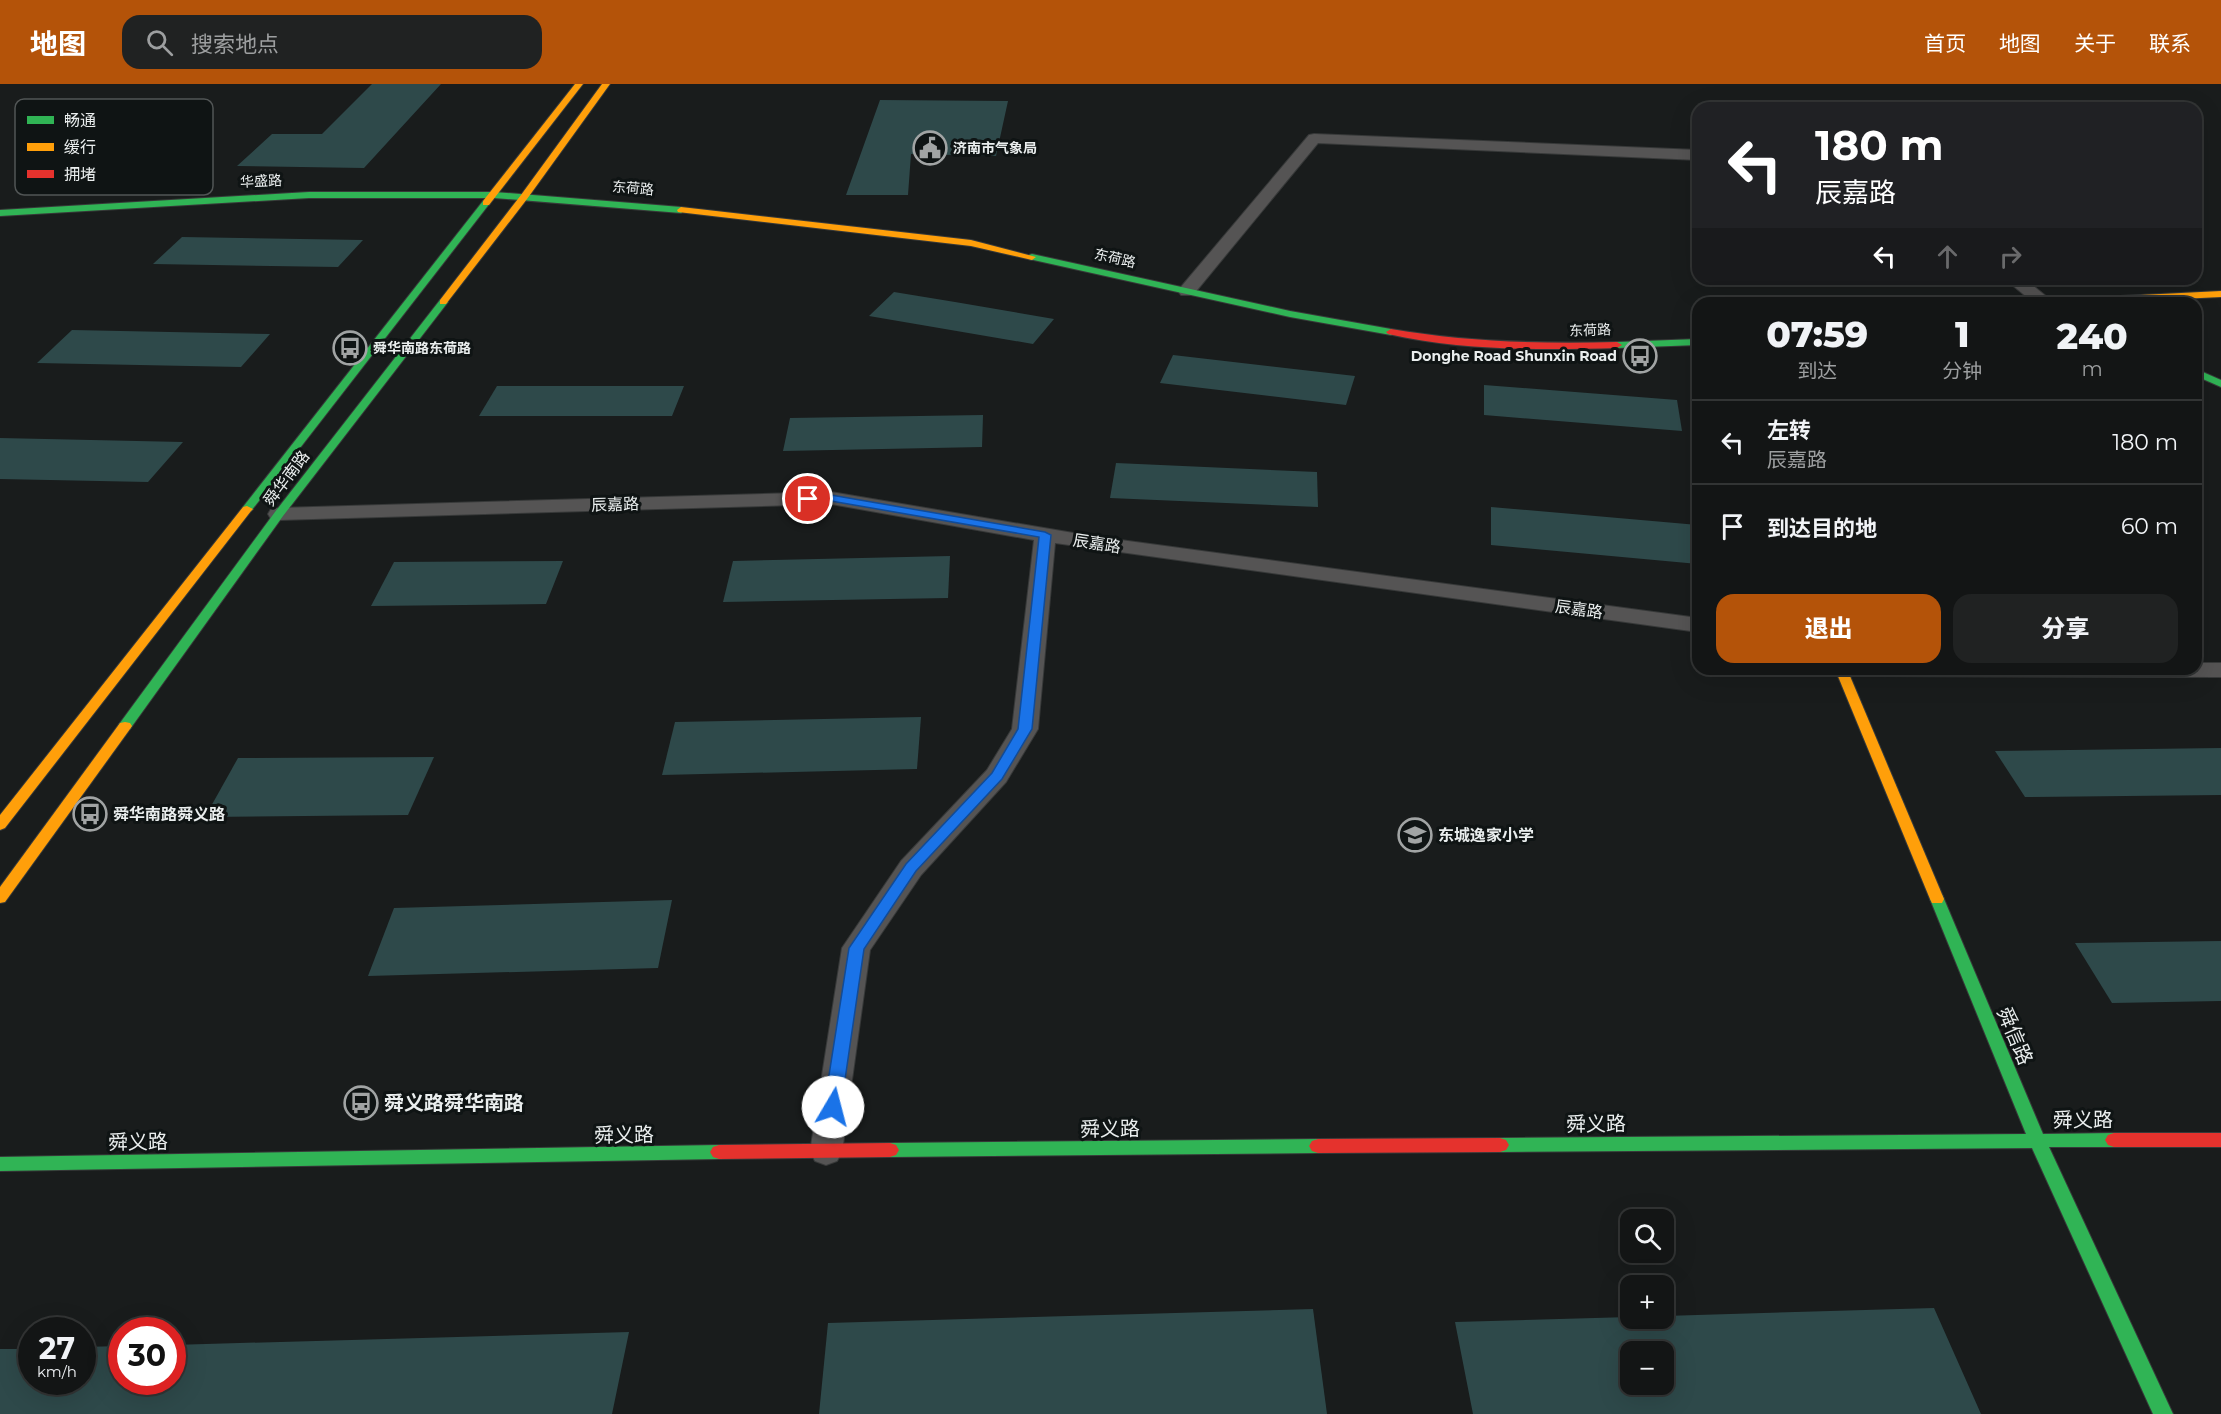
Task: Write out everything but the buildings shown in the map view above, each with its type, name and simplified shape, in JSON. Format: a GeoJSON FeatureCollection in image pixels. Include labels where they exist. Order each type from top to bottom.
{"type":"FeatureCollection","features":[{"type":"Feature","properties":{"kind":"street","name":"舜华南路"},"geometry":{"type":"LineString","coordinates":[[0,825],[579,84]]}},
{"type":"Feature","properties":{"kind":"street","name":"舜华南路"},"geometry":{"type":"LineString","coordinates":[[0,898],[279,514],[524,197],[606,84]]}},
{"type":"Feature","properties":{"kind":"street"},"geometry":{"type":"LineString","coordinates":[[1187,291],[1314,138],[1692,155]]}},
{"type":"Feature","properties":{"kind":"street","name":"华盛路"},"geometry":{"type":"LineString","coordinates":[[0,213],[309,195],[524,197]]}},
{"type":"Feature","properties":{"kind":"street","name":"东荷路"},"geometry":{"type":"LineString","coordinates":[[524,197],[648,206],[971,243],[1290,314],[1434,340],[1565,347],[1692,342]]}},
{"type":"Feature","properties":{"kind":"street"},"geometry":{"type":"LineString","coordinates":[[2021,285],[2036,297]]}},
{"type":"Feature","properties":{"kind":"street"},"geometry":{"type":"LineString","coordinates":[[2162,297],[2221,294]]}},
{"type":"Feature","properties":{"kind":"street"},"geometry":{"type":"LineString","coordinates":[[2202,375],[2221,384]]}},
{"type":"Feature","properties":{"kind":"street","name":"辰嘉路"},"geometry":{"type":"LineString","coordinates":[[279,514],[831,498],[1045,535],[1692,625]]}},
{"type":"Feature","properties":{"kind":"street"},"geometry":{"type":"LineString","coordinates":[[826,1152],[856,948],[911,868],[998,776],[1025,729],[1045,535]]}},
{"type":"Feature","properties":{"kind":"street"},"geometry":{"type":"LineString","coordinates":[[2202,669],[2221,669]]}},
{"type":"Feature","properties":{"kind":"street","name":"舜信路"},"geometry":{"type":"LineString","coordinates":[[1843,675],[2037,1140],[2163,1414]]}},
{"type":"Feature","properties":{"kind":"street","name":"舜义路"},"geometry":{"type":"LineString","coordinates":[[0,1164],[335,1157],[2221,1140]]}},
{"type":"Feature","properties":{"kind":"traffic: fast"},"geometry":{"type":"LineString","coordinates":[[0,213],[309,195],[494,195],[681,210]]}},
{"type":"Feature","properties":{"kind":"traffic: fast"},"geometry":{"type":"LineString","coordinates":[[247,509],[486,203]]}},
{"type":"Feature","properties":{"kind":"traffic: fast"},"geometry":{"type":"LineString","coordinates":[[1032,257],[1290,314],[1391,332]]}},
{"type":"Feature","properties":{"kind":"traffic: fast"},"geometry":{"type":"LineString","coordinates":[[125,726],[279,514],[443,302]]}},
{"type":"Feature","properties":{"kind":"traffic: fast"},"geometry":{"type":"LineString","coordinates":[[1617,345],[1692,342]]}},
{"type":"Feature","properties":{"kind":"traffic: fast"},"geometry":{"type":"LineString","coordinates":[[2202,375],[2221,384]]}},
{"type":"Feature","properties":{"kind":"traffic: fast"},"geometry":{"type":"LineString","coordinates":[[1937,899],[2037,1140],[2163,1414]]}},
{"type":"Feature","properties":{"kind":"traffic: fast"},"geometry":{"type":"LineString","coordinates":[[1500,1145],[2114,1140]]}},
{"type":"Feature","properties":{"kind":"traffic: fast"},"geometry":{"type":"LineString","coordinates":[[890,1150],[1318,1146]]}},
{"type":"Feature","properties":{"kind":"traffic: fast"},"geometry":{"type":"LineString","coordinates":[[0,1164],[719,1152]]}},
{"type":"Feature","properties":{"kind":"traffic: slow"},"geometry":{"type":"LineString","coordinates":[[486,203],[579,84]]}},
{"type":"Feature","properties":{"kind":"traffic: slow"},"geometry":{"type":"LineString","coordinates":[[443,302],[524,197],[606,84]]}},
{"type":"Feature","properties":{"kind":"traffic: slow"},"geometry":{"type":"LineString","coordinates":[[681,210],[971,243],[1032,257]]}},
{"type":"Feature","properties":{"kind":"traffic: slow"},"geometry":{"type":"LineString","coordinates":[[2161,297],[2221,294]]}},
{"type":"Feature","properties":{"kind":"traffic: slow"},"geometry":{"type":"LineString","coordinates":[[0,825],[247,509]]}},
{"type":"Feature","properties":{"kind":"traffic: slow"},"geometry":{"type":"LineString","coordinates":[[1844,675],[1937,899]]}},
{"type":"Feature","properties":{"kind":"traffic: slow"},"geometry":{"type":"LineString","coordinates":[[0,898],[125,726]]}},
{"type":"Feature","properties":{"kind":"traffic: jam"},"geometry":{"type":"LineString","coordinates":[[1391,332],[1504,345],[1617,345]]}},
{"type":"Feature","properties":{"kind":"traffic: jam"},"geometry":{"type":"LineString","coordinates":[[2114,1140],[2221,1140]]}},
{"type":"Feature","properties":{"kind":"traffic: jam"},"geometry":{"type":"LineString","coordinates":[[1318,1146],[1500,1145]]}},
{"type":"Feature","properties":{"kind":"traffic: jam"},"geometry":{"type":"LineString","coordinates":[[719,1152],[890,1150]]}},
{"type":"Feature","properties":{"kind":"place","name":"济南市气象局"},"geometry":{"type":"Point","coordinates":[930,148]}},
{"type":"Feature","properties":{"kind":"place","name":"舜华南路东荷路"},"geometry":{"type":"Point","coordinates":[350,348]}},
{"type":"Feature","properties":{"kind":"place","name":"Donghe Road Shunxin Road"},"geometry":{"type":"Point","coordinates":[1640,356]}},
{"type":"Feature","properties":{"kind":"place","name":"舜华南路舜义路"},"geometry":{"type":"Point","coordinates":[90,814]}},
{"type":"Feature","properties":{"kind":"place","name":"东城逸家小学"},"geometry":{"type":"Point","coordinates":[1415,835]}},
{"type":"Feature","properties":{"kind":"place","name":"舜义路舜华南路"},"geometry":{"type":"Point","coordinates":[361,1103]}},
{"type":"Feature","properties":{"kind":"route"},"geometry":{"type":"LineString","coordinates":[[808,499],[831,498],[1045,535],[1025,729],[998,776],[911,868],[856,948],[833,1107]]}}]}
